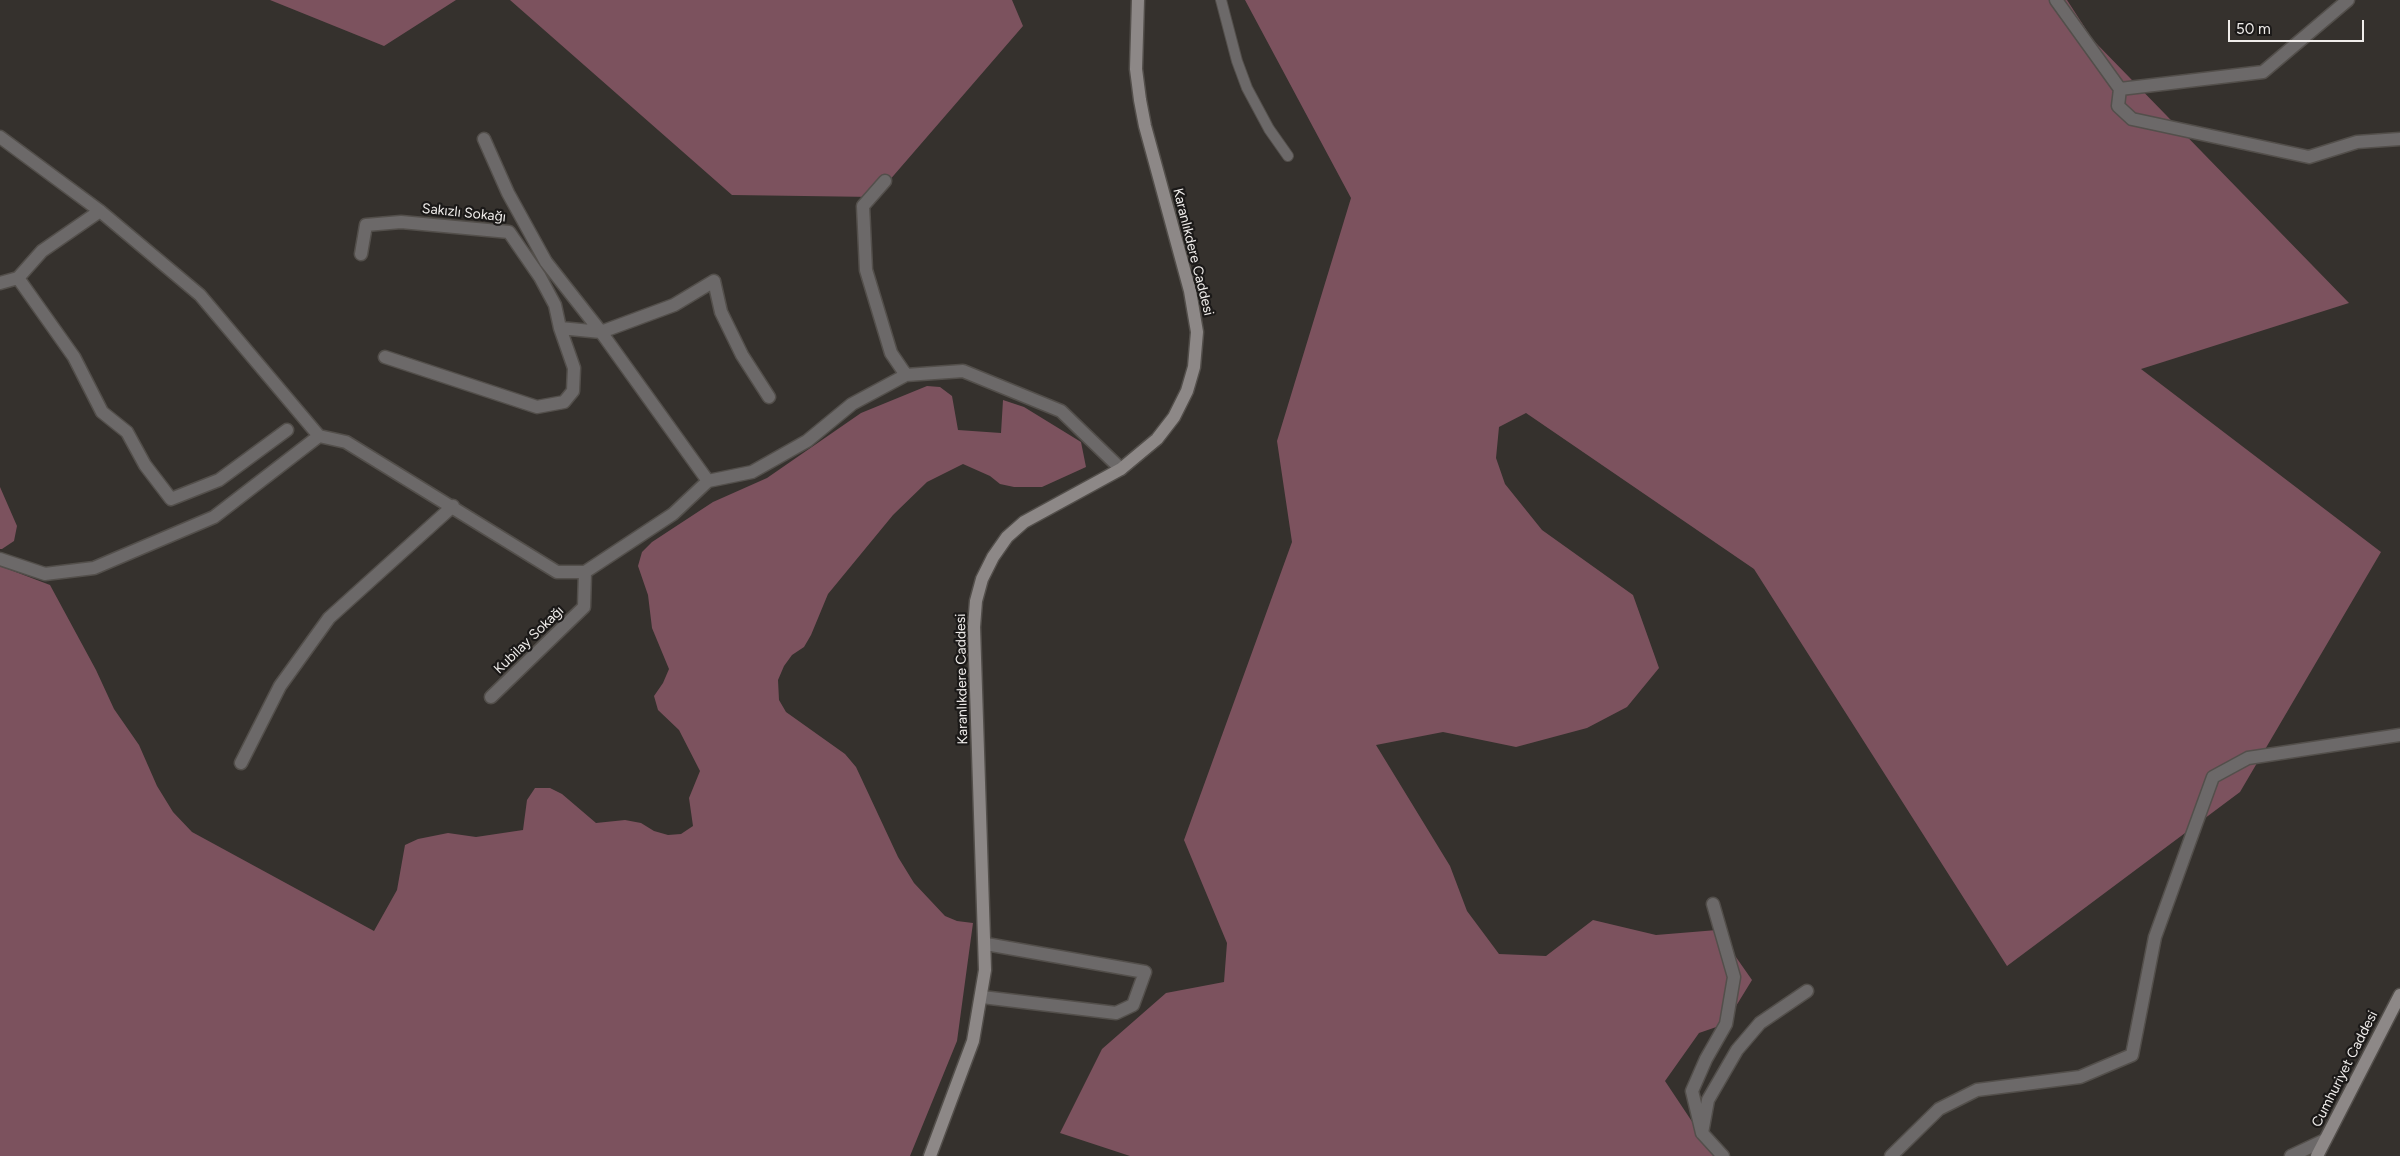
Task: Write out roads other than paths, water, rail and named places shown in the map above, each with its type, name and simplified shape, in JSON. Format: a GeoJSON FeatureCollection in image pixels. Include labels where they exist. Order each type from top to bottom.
{"type":"FeatureCollection","features":[{"type":"Feature","properties":{"kind":"main road","name":"Karanlıkdere Caddesi"},"geometry":{"type":"LineString","coordinates":[[930,1156],[973,1042],[982,997],[986,944],[974,627],[976,601],[982,579],[992,557],[1007,537],[1024,522],[1121,469],[1157,439],[1174,417],[1187,391],[1194,367],[1197,332],[1190,291],[1145,126],[1140,100],[1136,69],[1138,0]]}},
{"type":"Feature","properties":{"kind":"main road","name":"Cumhuriyet Caddesi"},"geometry":{"type":"LineString","coordinates":[[2317,1156],[2400,996]]}},
{"type":"Feature","properties":{"kind":"street"},"geometry":{"type":"LineString","coordinates":[[2056,0],[2120,89],[2118,106],[2132,119],[2309,157],[2357,142],[2400,139]]}},
{"type":"Feature","properties":{"kind":"street"},"geometry":{"type":"LineString","coordinates":[[2120,89],[2264,72],[2348,0]]}},
{"type":"Feature","properties":{"kind":"street"},"geometry":{"type":"LineString","coordinates":[[0,137],[100,211],[200,295],[319,436],[346,442],[558,572],[584,572],[673,514],[708,481],[752,472],[807,441],[852,404],[906,376],[963,371],[1062,411],[1121,469]]}},
{"type":"Feature","properties":{"kind":"street"},"geometry":{"type":"LineString","coordinates":[[484,139],[508,193],[546,262],[601,332],[708,481]]}},
{"type":"Feature","properties":{"kind":"street"},"geometry":{"type":"LineString","coordinates":[[885,181],[863,206],[866,270],[891,353],[906,376]]}},
{"type":"Feature","properties":{"kind":"street"},"geometry":{"type":"LineString","coordinates":[[0,283],[18,278],[42,251],[100,211]]}},
{"type":"Feature","properties":{"kind":"street","name":"Sakızlı Sokağı"},"geometry":{"type":"LineString","coordinates":[[361,254],[366,225],[401,222],[509,232],[540,277],[555,304],[560,328],[574,368],[573,391],[564,402],[537,407],[385,357]]}},
{"type":"Feature","properties":{"kind":"street"},"geometry":{"type":"LineString","coordinates":[[18,278],[74,357],[102,412],[127,432],[145,465],[171,499],[219,480],[287,430]]}},
{"type":"Feature","properties":{"kind":"street"},"geometry":{"type":"LineString","coordinates":[[560,328],[601,332],[674,305],[714,281],[721,312],[742,355],[769,398]]}},
{"type":"Feature","properties":{"kind":"street"},"geometry":{"type":"LineString","coordinates":[[0,559],[45,574],[94,568],[214,517],[319,436]]}},
{"type":"Feature","properties":{"kind":"street"},"geometry":{"type":"LineString","coordinates":[[241,763],[280,686],[329,618],[453,506]]}},
{"type":"Feature","properties":{"kind":"street","name":"Kubilay Sokağı"},"geometry":{"type":"LineString","coordinates":[[492,697],[584,607],[584,572]]}},
{"type":"Feature","properties":{"kind":"street"},"geometry":{"type":"LineString","coordinates":[[1890,1156],[1939,1109],[1977,1090],[2080,1077],[2132,1055],[2155,937],[2213,777],[2248,758],[2400,736]]}},
{"type":"Feature","properties":{"kind":"street"},"geometry":{"type":"LineString","coordinates":[[1713,904],[1734,977],[1726,1024],[1706,1059],[1692,1091],[1702,1133],[1723,1156]]}},
{"type":"Feature","properties":{"kind":"street"},"geometry":{"type":"LineString","coordinates":[[982,997],[1116,1013],[1133,1005],[1145,972],[986,944]]}},
{"type":"Feature","properties":{"kind":"street"},"geometry":{"type":"LineString","coordinates":[[1702,1133],[1708,1100],[1737,1050],[1760,1023],[1807,991]]}},
{"type":"Feature","properties":{"kind":"street"},"geometry":{"type":"LineString","coordinates":[[2291,1156],[2325,1140]]}},
{"type":"Feature","properties":{"kind":"lane"},"geometry":{"type":"LineString","coordinates":[[1222,0],[1247,88],[1269,129],[1288,156]]}}]}
